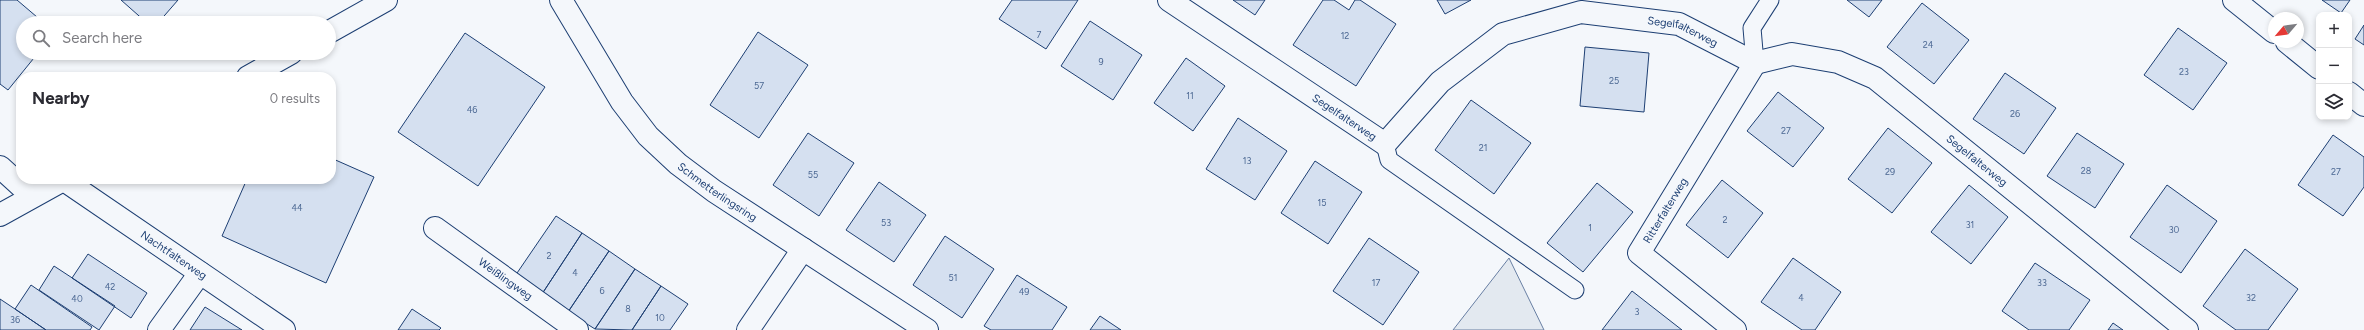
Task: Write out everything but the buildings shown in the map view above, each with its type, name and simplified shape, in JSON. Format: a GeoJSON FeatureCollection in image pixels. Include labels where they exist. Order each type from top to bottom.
{"type":"FeatureCollection","features":[{"type":"Feature","properties":{"kind":"street"},"geometry":{"type":"LineString","coordinates":[[336,28],[386,0]]}},
{"type":"Feature","properties":{"kind":"street","name":"Schmetterlingsring"},"geometry":{"type":"LineString","coordinates":[[561,0],[622,102],[648,136],[678,164],[714,191],[927,330]]}},
{"type":"Feature","properties":{"kind":"street","name":"Segelfalterweg"},"geometry":{"type":"LineString","coordinates":[[1169,0],[1385,144],[1440,82],[1503,34],[1581,12],[1679,24],[1755,63],[1792,54],[1838,62],[1875,78],[2187,330]]}},
{"type":"Feature","properties":{"kind":"street"},"geometry":{"type":"LineString","coordinates":[[2234,0],[2268,27]]}},
{"type":"Feature","properties":{"kind":"street"},"geometry":{"type":"LineString","coordinates":[[2294,48],[2316,66]]}},
{"type":"Feature","properties":{"kind":"street"},"geometry":{"type":"LineString","coordinates":[[257,72],[278,60]]}},
{"type":"Feature","properties":{"kind":"street","name":"Ritterfalterweg"},"geometry":{"type":"LineString","coordinates":[[1735,330],[1639,253],[1755,63]]}},
{"type":"Feature","properties":{"kind":"street"},"geometry":{"type":"LineString","coordinates":[[2352,95],[2364,105]]}},
{"type":"Feature","properties":{"kind":"street"},"geometry":{"type":"LineString","coordinates":[[0,167],[16,182]]}},
{"type":"Feature","properties":{"kind":"street"},"geometry":{"type":"LineString","coordinates":[[19,184],[32,196]]}},
{"type":"Feature","properties":{"kind":"street"},"geometry":{"type":"LineString","coordinates":[[0,215],[55,184]]}},
{"type":"Feature","properties":{"kind":"street","name":"Nachtfalterweg"},"geometry":{"type":"LineString","coordinates":[[72,184],[284,330]]}},
{"type":"Feature","properties":{"kind":"street","name":"Weißlingweg"},"geometry":{"type":"LineString","coordinates":[[435,228],[577,330]]}},
{"type":"Feature","properties":{"kind":"street"},"geometry":{"type":"LineString","coordinates":[[748,330],[804,249]]}},
{"type":"Feature","properties":{"kind":"street"},"geometry":{"type":"LineString","coordinates":[[159,330],[200,273]]}},
{"type":"Feature","properties":{"kind":"lane"},"geometry":{"type":"LineString","coordinates":[[1755,63],[1752,28],[1770,0]]}},
{"type":"Feature","properties":{"kind":"lane"},"geometry":{"type":"LineString","coordinates":[[1385,144],[1389,160],[1575,290]]}},
{"type":"Feature","properties":{"kind":"shaded area"},"geometry":{"type":"Polygon","coordinates":[[[1509,258],[1544,330],[1453,330],[1509,258]]]}}]}
